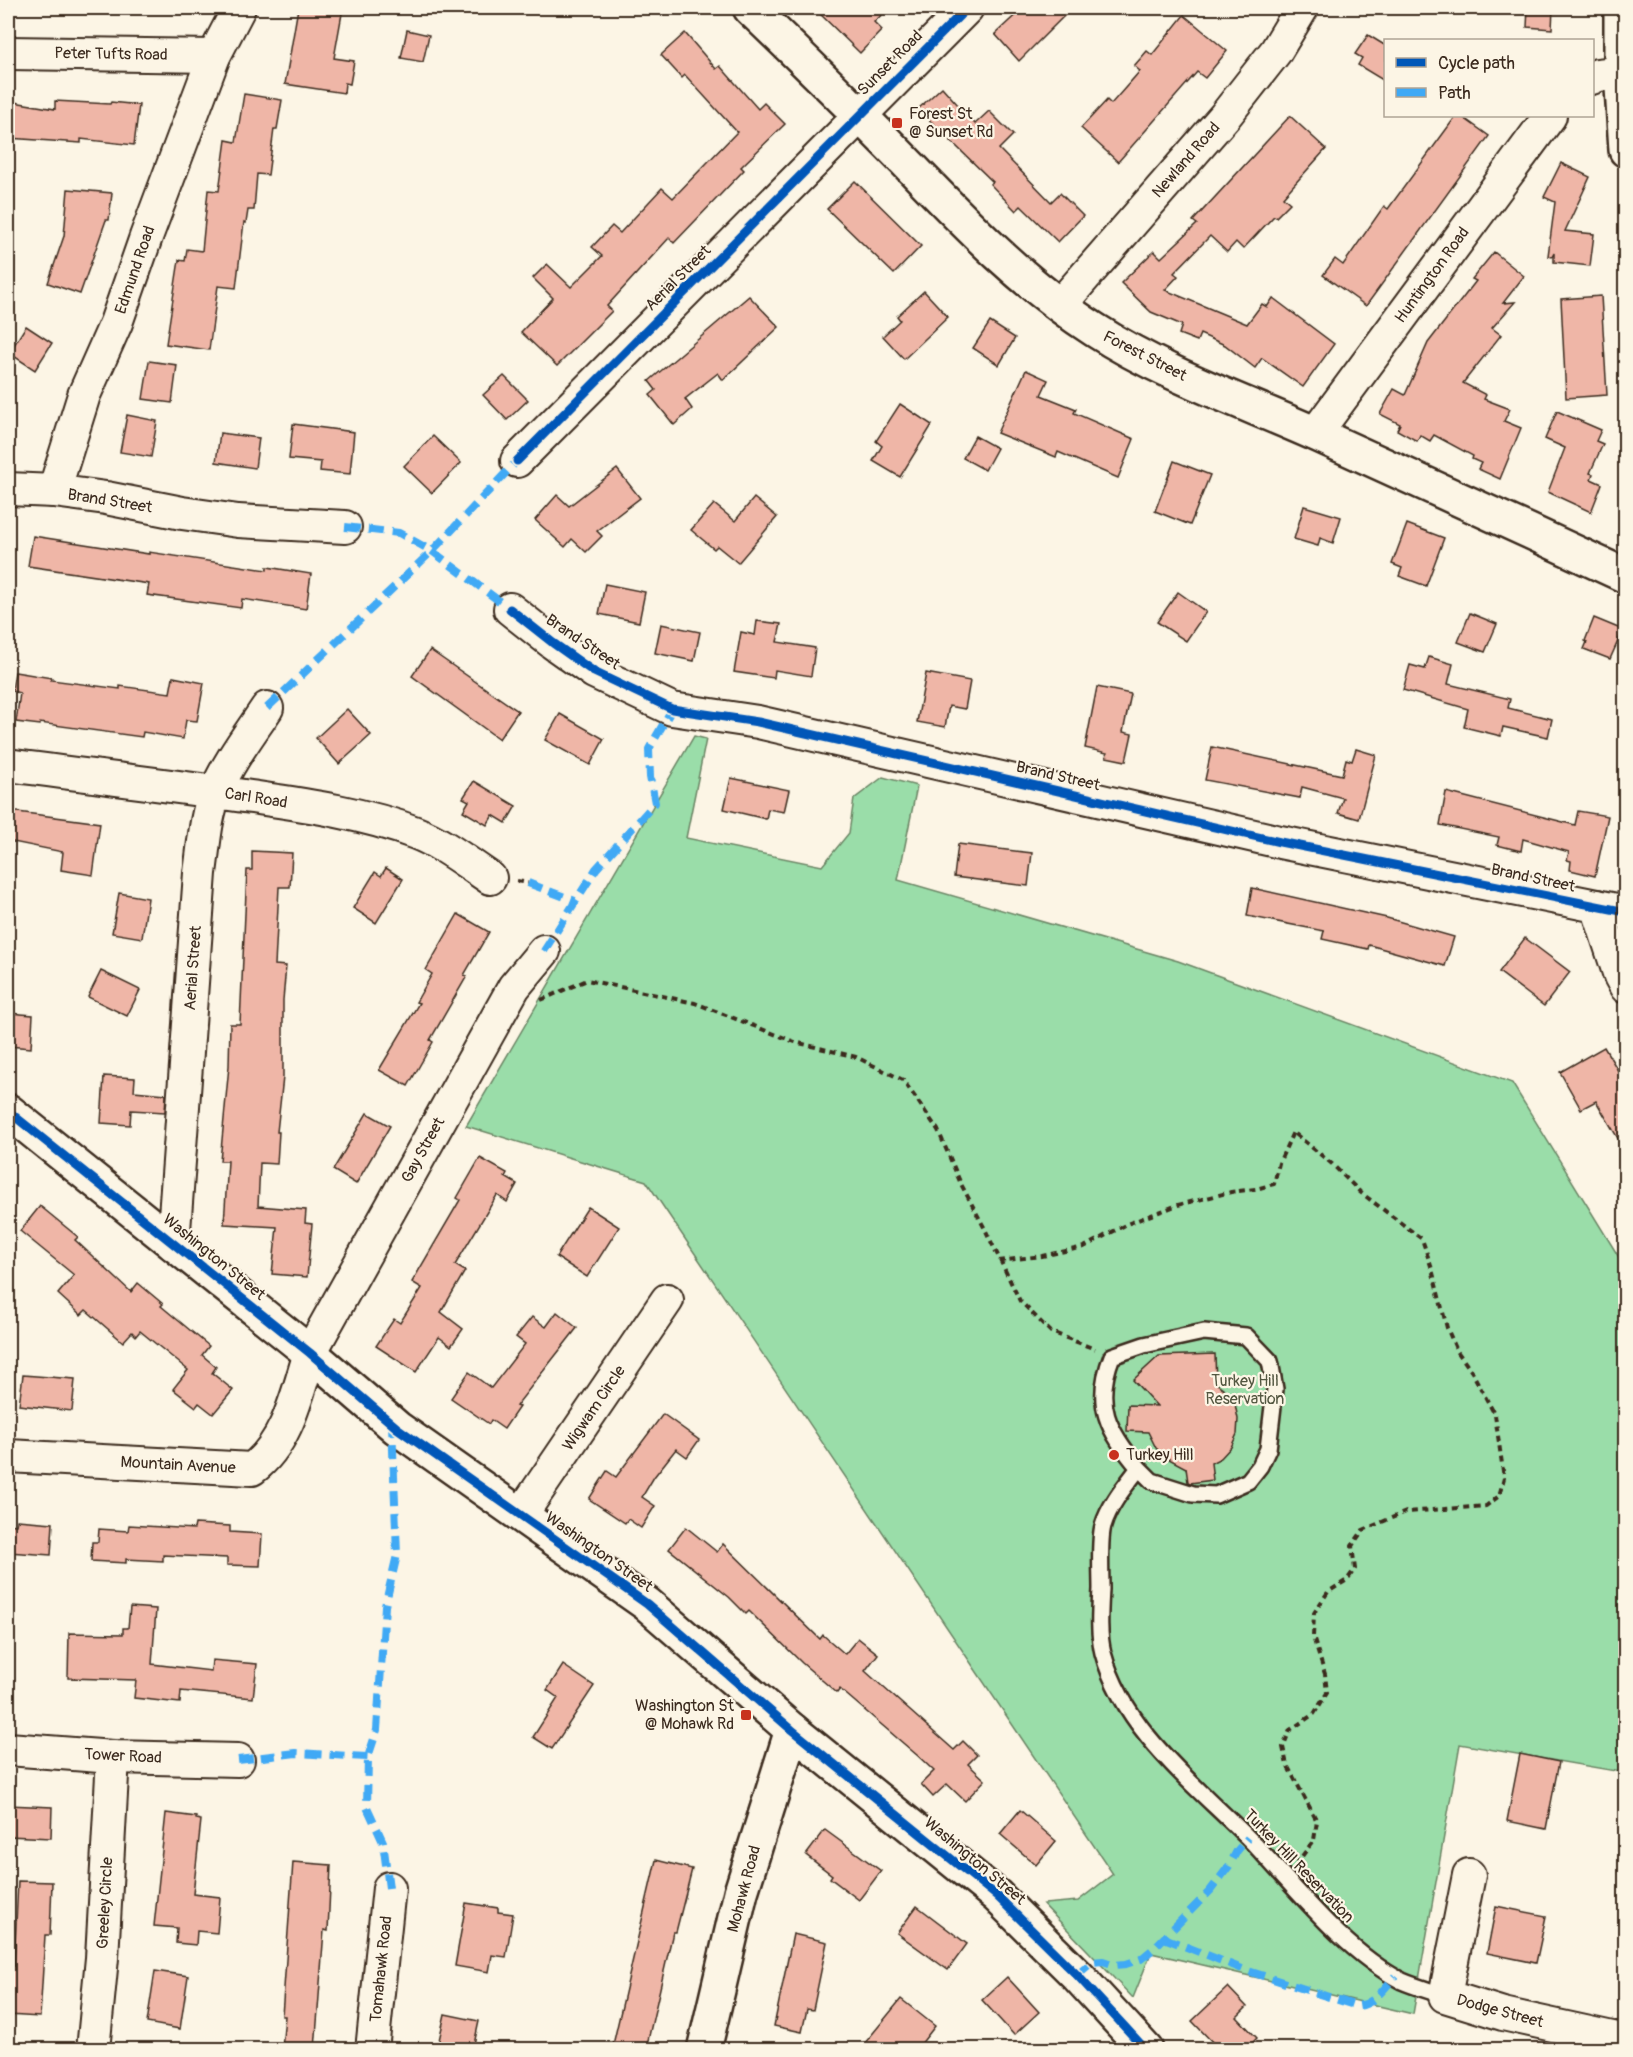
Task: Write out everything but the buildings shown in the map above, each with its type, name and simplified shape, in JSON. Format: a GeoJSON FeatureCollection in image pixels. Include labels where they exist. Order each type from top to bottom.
{"type":"FeatureCollection","features":[{"type":"Feature","properties":{"kind":"street","name":"Edmund Road"},"geometry":{"type":"LineString","coordinates":[[54,492],[84,394],[116,323],[214,56],[239,8]]}},
{"type":"Feature","properties":{"kind":"street","name":"Forest Street"},"geometry":{"type":"LineString","coordinates":[[750,8],[860,115],[995,253],[1095,330],[1135,353],[1222,395],[1315,434],[1626,576]]}},
{"type":"Feature","properties":{"kind":"street","name":"Sunset Road"},"geometry":{"type":"LineString","coordinates":[[860,115],[967,8]]}},
{"type":"Feature","properties":{"kind":"street","name":"Newland Road"},"geometry":{"type":"LineString","coordinates":[[1060,305],[1232,106],[1276,51],[1302,8]]}},
{"type":"Feature","properties":{"kind":"street"},"geometry":{"type":"LineString","coordinates":[[1621,8],[1613,74],[1626,150]]}},
{"type":"Feature","properties":{"kind":"street","name":"Peter Tufts Road"},"geometry":{"type":"LineString","coordinates":[[8,53],[214,56]]}},
{"type":"Feature","properties":{"kind":"street","name":"Aerial Street"},"geometry":{"type":"LineString","coordinates":[[517,461],[860,115]]}},
{"type":"Feature","properties":{"kind":"street","name":"Huntington Road"},"geometry":{"type":"LineString","coordinates":[[1315,434],[1549,117]]}},
{"type":"Feature","properties":{"kind":"street"},"geometry":{"type":"LineString","coordinates":[[8,489],[54,492]]}},
{"type":"Feature","properties":{"kind":"street","name":"Brand Street"},"geometry":{"type":"LineString","coordinates":[[54,492],[106,498],[238,521],[345,527]]}},
{"type":"Feature","properties":{"kind":"street","name":"Brand Street"},"geometry":{"type":"LineString","coordinates":[[510,609],[594,672],[672,709],[758,722],[1280,842],[1611,909]]}},
{"type":"Feature","properties":{"kind":"street","name":"Aerial Street"},"geometry":{"type":"LineString","coordinates":[[173,1244],[200,873],[206,827],[216,792],[236,753],[267,708]]}},
{"type":"Feature","properties":{"kind":"street","name":"Carl Road"},"geometry":{"type":"LineString","coordinates":[[8,765],[216,792],[329,810],[375,820],[417,833],[453,853],[490,878]]}},
{"type":"Feature","properties":{"kind":"street"},"geometry":{"type":"LineString","coordinates":[[1611,909],[1620,976],[1626,987]]}},
{"type":"Feature","properties":{"kind":"street","name":"Gay Street"},"geometry":{"type":"LineString","coordinates":[[310,1353],[514,987],[544,951]]}},
{"type":"Feature","properties":{"kind":"street","name":"Washington Street"},"geometry":{"type":"LineString","coordinates":[[8,1111],[310,1353],[397,1428],[647,1604],[792,1730],[997,1896],[1077,1975],[1146,2049]]}},
{"type":"Feature","properties":{"kind":"street","name":"Wigwam Circle"},"geometry":{"type":"LineString","coordinates":[[521,1515],[667,1300]]}},
{"type":"Feature","properties":{"kind":"street","name":"Mountain Avenue"},"geometry":{"type":"LineString","coordinates":[[8,1456],[252,1468],[265,1459],[276,1446],[292,1411],[310,1353]]}},
{"type":"Feature","properties":{"kind":"street","name":"Mohawk Road"},"geometry":{"type":"LineString","coordinates":[[704,2049],[741,1892],[792,1730]]}},
{"type":"Feature","properties":{"kind":"street","name":"Tower Road"},"geometry":{"type":"LineString","coordinates":[[8,1749],[113,1757],[238,1760]]}},
{"type":"Feature","properties":{"kind":"street","name":"Greeley Circle"},"geometry":{"type":"LineString","coordinates":[[93,2049],[102,1958],[113,1757]]}},
{"type":"Feature","properties":{"kind":"street"},"geometry":{"type":"LineString","coordinates":[[1445,1996],[1469,1875]]}},
{"type":"Feature","properties":{"kind":"street","name":"Tomahawk Road"},"geometry":{"type":"LineString","coordinates":[[372,2049],[389,1888]]}},
{"type":"Feature","properties":{"kind":"street","name":"Dodge Street"},"geometry":{"type":"LineString","coordinates":[[1445,1996],[1503,2014],[1626,2041]]}},
{"type":"Feature","properties":{"kind":"lane"},"geometry":{"type":"LineString","coordinates":[[1204,1332],[1246,1336],[1270,1361],[1275,1389],[1268,1449],[1260,1466],[1248,1481],[1215,1495],[1193,1494],[1152,1481],[1139,1468],[1113,1433],[1105,1414],[1104,1374],[1112,1356],[1143,1345],[1204,1332]]}},
{"type":"Feature","properties":{"kind":"lane","name":"Turkey Hill Reservation"},"geometry":{"type":"LineString","coordinates":[[1139,1468],[1117,1499],[1103,1526],[1100,1612],[1102,1650],[1113,1683],[1128,1710],[1178,1769],[1338,1932],[1364,1955],[1403,1981],[1445,1996]]}},
{"type":"Feature","properties":{"kind":"path"},"geometry":{"type":"LineString","coordinates":[[514,987],[539,1001],[587,980],[694,1003],[795,1042],[856,1057],[903,1080],[938,1130],[961,1184],[1020,1301],[1051,1332],[1112,1356]]}},
{"type":"Feature","properties":{"kind":"path"},"geometry":{"type":"LineString","coordinates":[[999,1261],[1042,1256],[1084,1247],[1127,1224],[1178,1205],[1274,1184],[1279,1163],[1293,1132],[1332,1164],[1360,1192],[1422,1239],[1447,1328],[1457,1351],[1472,1372],[1495,1415],[1504,1478],[1499,1496],[1486,1506],[1406,1512],[1363,1530],[1352,1546],[1355,1569],[1347,1580],[1328,1592],[1314,1613],[1313,1637],[1325,1674],[1327,1693],[1314,1714],[1290,1730],[1284,1747],[1287,1765],[1317,1821],[1314,1840],[1286,1877]]}},
{"type":"Feature","properties":{"kind":"green space","name":"Turkey Hill Reservation"},"geometry":{"type":"Polygon","coordinates":[[[694,736],[706,739],[686,838],[822,866],[849,833],[854,799],[883,777],[917,786],[898,880],[1178,961],[1512,1083],[1625,1267],[1626,1752],[1621,1772],[1460,1744],[1413,2014],[1151,1953],[1133,1998],[1043,1904],[1078,1901],[1113,1874],[646,1181],[466,1126],[694,736]]]}},
{"type":"Feature","properties":{"kind":"marked path"},"geometry":{"type":"LineString","coordinates":[[267,708],[432,551],[517,461]]}},
{"type":"Feature","properties":{"kind":"marked path"},"geometry":{"type":"LineString","coordinates":[[345,527],[399,533],[432,551],[510,609]]}},
{"type":"Feature","properties":{"kind":"marked path"},"geometry":{"type":"LineString","coordinates":[[544,951],[596,869],[655,803],[650,777],[649,749],[672,709]]}},
{"type":"Feature","properties":{"kind":"marked path"},"geometry":{"type":"LineString","coordinates":[[528,883],[575,901]]}},
{"type":"Feature","properties":{"kind":"marked path"},"geometry":{"type":"LineString","coordinates":[[389,1888],[383,1842],[367,1807],[368,1757],[377,1730],[385,1606],[397,1555],[392,1424]]}},
{"type":"Feature","properties":{"kind":"marked path"},"geometry":{"type":"LineString","coordinates":[[238,1760],[296,1753],[368,1757]]}},
{"type":"Feature","properties":{"kind":"marked path"},"geometry":{"type":"LineString","coordinates":[[1077,1975],[1092,1962],[1103,1961],[1115,1965],[1141,1959],[1210,1891],[1248,1838]]}},
{"type":"Feature","properties":{"kind":"marked path"},"geometry":{"type":"LineString","coordinates":[[1164,1938],[1245,1970],[1357,2006],[1368,2003],[1383,1991],[1395,1976]]}},
{"type":"Feature","properties":{"kind":"cycle path"},"geometry":{"type":"LineString","coordinates":[[517,461],[967,8]]}},
{"type":"Feature","properties":{"kind":"cycle path"},"geometry":{"type":"LineString","coordinates":[[510,609],[594,672],[672,709],[758,722],[1280,842],[1626,912]]}},
{"type":"Feature","properties":{"kind":"cycle path"},"geometry":{"type":"LineString","coordinates":[[8,1111],[310,1353],[397,1428],[647,1604],[792,1730],[997,1896],[1077,1975],[1146,2050]]}},
{"type":"Feature","properties":{"kind":"place","name":"Forest St @ Sunset Rd"},"geometry":{"type":"Point","coordinates":[897,123]}},
{"type":"Feature","properties":{"kind":"place","name":"Turkey Hill"},"geometry":{"type":"Point","coordinates":[1114,1455]}},
{"type":"Feature","properties":{"kind":"place","name":"Washington St @ Mohawk Rd"},"geometry":{"type":"Point","coordinates":[746,1715]}}]}
